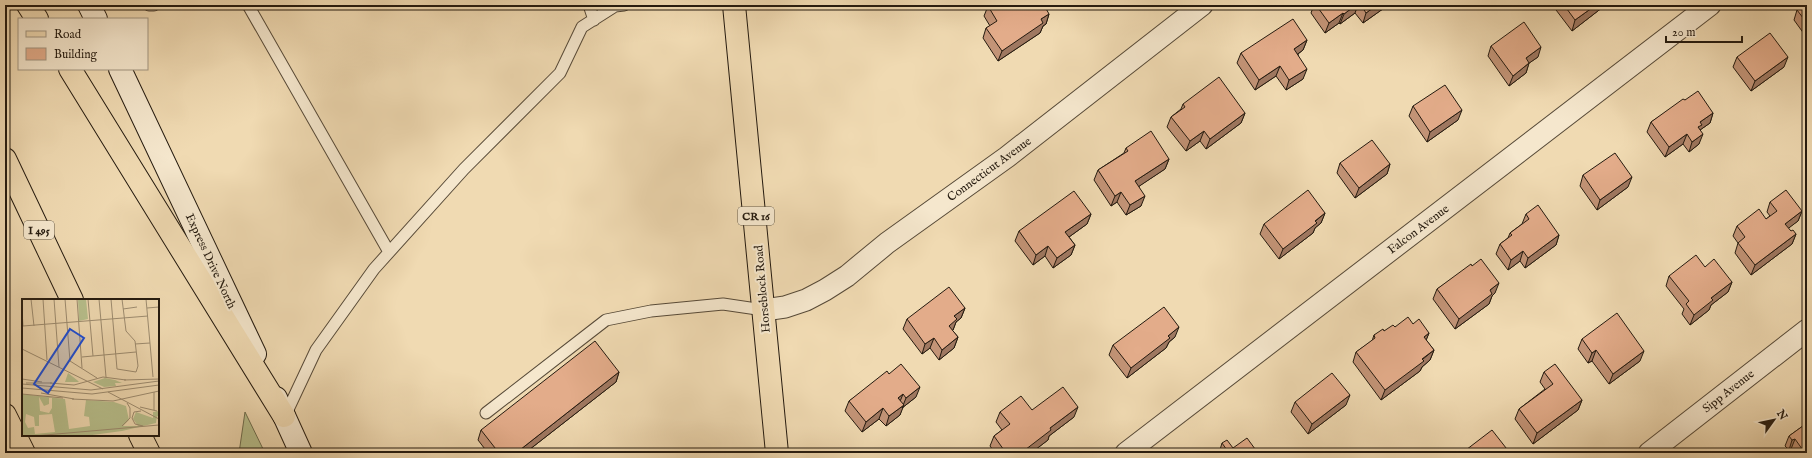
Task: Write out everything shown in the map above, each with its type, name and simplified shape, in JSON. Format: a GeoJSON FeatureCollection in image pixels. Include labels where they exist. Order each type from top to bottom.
{"type":"FeatureCollection","features":[{"type":"Feature","properties":{"kind":"main road"},"geometry":{"type":"LineString","coordinates":[[28,5],[36,18]]}},
{"type":"Feature","properties":{"kind":"main road"},"geometry":{"type":"LineString","coordinates":[[89,5],[96,18]]}},
{"type":"Feature","properties":{"kind":"main road","name":"Horseblock Road"},"geometry":{"type":"LineString","coordinates":[[734,5],[777,453]]}},
{"type":"Feature","properties":{"kind":"main road"},"geometry":{"type":"LineString","coordinates":[[71,70],[284,416]]}},
{"type":"Feature","properties":{"kind":"main road","name":"Express Drive North"},"geometry":{"type":"LineString","coordinates":[[120,70],[301,453]]}},
{"type":"Feature","properties":{"kind":"main road","name":"I 495"},"geometry":{"type":"LineString","coordinates":[[5,160],[72,299]]}},
{"type":"Feature","properties":{"kind":"main road"},"geometry":{"type":"LineString","coordinates":[[5,416],[24,453]]}},
{"type":"Feature","properties":{"kind":"main road"},"geometry":{"type":"LineString","coordinates":[[140,436],[149,453]]}},
{"type":"Feature","properties":{"kind":"street","name":"Connecticut Avenue"},"geometry":{"type":"LineString","coordinates":[[764,310],[785,307],[806,300],[847,276],[887,243],[1007,157],[1202,5]]}},
{"type":"Feature","properties":{"kind":"street","name":"Falcon Avenue"},"geometry":{"type":"LineString","coordinates":[[1126,453],[1710,5]]}},
{"type":"Feature","properties":{"kind":"street","name":"Sipp Avenue"},"geometry":{"type":"LineString","coordinates":[[1650,453],[1807,330]]}},
{"type":"Feature","properties":{"kind":"lane"},"geometry":{"type":"LineString","coordinates":[[149,5],[154,5]]}},
{"type":"Feature","properties":{"kind":"lane"},"geometry":{"type":"LineString","coordinates":[[248,5],[389,252]]}},
{"type":"Feature","properties":{"kind":"lane"},"geometry":{"type":"LineString","coordinates":[[589,5],[594,20]]}},
{"type":"Feature","properties":{"kind":"lane"},"geometry":{"type":"LineString","coordinates":[[284,416],[316,350],[374,269],[464,169],[560,73],[582,27],[615,6],[624,5]]}},
{"type":"Feature","properties":{"kind":"lane"},"geometry":{"type":"LineString","coordinates":[[486,413],[606,320],[651,310],[723,304],[764,310]]}},
{"type":"Feature","properties":{"kind":"green space"},"geometry":{"type":"Polygon","coordinates":[[[245,412],[265,453],[239,453],[245,412]]]}},
{"type":"Feature","properties":{"kind":"building"},"geometry":{"type":"Polygon","coordinates":[[[1044,5],[1049,14],[1041,19],[1043,23],[1002,51],[986,28],[997,21],[988,6],[1044,5]]]}},
{"type":"Feature","properties":{"kind":"building"},"geometry":{"type":"Polygon","coordinates":[[[1316,5],[1356,5],[1329,23],[1316,5]]]}},
{"type":"Feature","properties":{"kind":"building"},"geometry":{"type":"Polygon","coordinates":[[[1361,5],[1377,5],[1366,13],[1361,5]]]}},
{"type":"Feature","properties":{"kind":"building"},"geometry":{"type":"Polygon","coordinates":[[[1564,5],[1596,5],[1575,20],[1564,5]]]}},
{"type":"Feature","properties":{"kind":"building"},"geometry":{"type":"Polygon","coordinates":[[[1804,5],[1807,5],[1807,23],[1797,10],[1804,5]]]}},
{"type":"Feature","properties":{"kind":"building"},"geometry":{"type":"Polygon","coordinates":[[[1293,19],[1307,40],[1294,49],[1307,69],[1289,80],[1280,66],[1259,80],[1241,53],[1293,19]]]}},
{"type":"Feature","properties":{"kind":"building"},"geometry":{"type":"Polygon","coordinates":[[[1524,22],[1541,47],[1526,58],[1529,63],[1513,76],[1491,46],[1524,22]]]}},
{"type":"Feature","properties":{"kind":"building"},"geometry":{"type":"Polygon","coordinates":[[[1770,33],[1788,57],[1755,81],[1737,57],[1770,33]]]}},
{"type":"Feature","properties":{"kind":"building"},"geometry":{"type":"Polygon","coordinates":[[[1219,77],[1245,113],[1210,139],[1204,131],[1190,141],[1171,117],[1185,107],[1183,104],[1219,77]]]}},
{"type":"Feature","properties":{"kind":"building"},"geometry":{"type":"Polygon","coordinates":[[[1445,85],[1462,110],[1430,132],[1413,106],[1445,85]]]}},
{"type":"Feature","properties":{"kind":"building"},"geometry":{"type":"Polygon","coordinates":[[[1698,91],[1713,113],[1700,122],[1702,125],[1698,127],[1703,134],[1692,142],[1687,134],[1669,147],[1651,122],[1683,99],[1685,100],[1698,91]]]}},
{"type":"Feature","properties":{"kind":"building"},"geometry":{"type":"Polygon","coordinates":[[[1151,131],[1169,159],[1135,181],[1145,196],[1130,205],[1121,192],[1115,196],[1098,170],[1128,151],[1126,148],[1151,131]]]}},
{"type":"Feature","properties":{"kind":"building"},"geometry":{"type":"Polygon","coordinates":[[[1372,140],[1390,164],[1359,188],[1340,163],[1372,140]]]}},
{"type":"Feature","properties":{"kind":"building"},"geometry":{"type":"Polygon","coordinates":[[[1615,153],[1632,177],[1600,200],[1583,175],[1615,153]]]}},
{"type":"Feature","properties":{"kind":"building"},"geometry":{"type":"Polygon","coordinates":[[[1308,190],[1325,213],[1315,221],[1317,223],[1283,249],[1264,224],[1308,190]]]}},
{"type":"Feature","properties":{"kind":"building"},"geometry":{"type":"Polygon","coordinates":[[[1786,190],[1802,211],[1785,224],[1796,234],[1755,265],[1738,243],[1745,237],[1737,226],[1759,209],[1766,219],[1777,211],[1770,202],[1786,190]]]}},
{"type":"Feature","properties":{"kind":"building"},"geometry":{"type":"Polygon","coordinates":[[[1074,191],[1091,214],[1065,232],[1075,245],[1057,258],[1048,246],[1036,255],[1019,231],[1074,191]]]}},
{"type":"Feature","properties":{"kind":"building"},"geometry":{"type":"Polygon","coordinates":[[[1538,205],[1559,235],[1528,258],[1523,251],[1511,260],[1500,244],[1512,235],[1510,233],[1529,219],[1526,214],[1538,205]]]}},
{"type":"Feature","properties":{"kind":"building"},"geometry":{"type":"Polygon","coordinates":[[[1696,255],[1705,267],[1714,259],[1732,282],[1711,298],[1713,300],[1694,315],[1686,304],[1689,301],[1669,276],[1696,255]]]}},
{"type":"Feature","properties":{"kind":"building"},"geometry":{"type":"Polygon","coordinates":[[[1481,259],[1499,283],[1490,290],[1492,294],[1459,319],[1437,289],[1471,264],[1472,266],[1481,259]]]}},
{"type":"Feature","properties":{"kind":"building"},"geometry":{"type":"Polygon","coordinates":[[[949,287],[965,308],[954,316],[957,319],[949,326],[958,337],[942,350],[934,338],[925,344],[907,319],[949,287]]]}},
{"type":"Feature","properties":{"kind":"building"},"geometry":{"type":"Polygon","coordinates":[[[1164,307],[1179,327],[1168,336],[1170,338],[1131,368],[1113,345],[1164,307]]]}},
{"type":"Feature","properties":{"kind":"building"},"geometry":{"type":"Polygon","coordinates":[[[1617,313],[1644,351],[1613,374],[1596,350],[1592,353],[1582,339],[1617,313]]]}},
{"type":"Feature","properties":{"kind":"building"},"geometry":{"type":"Polygon","coordinates":[[[1408,317],[1413,324],[1419,319],[1429,333],[1424,337],[1434,350],[1422,359],[1424,361],[1385,390],[1356,352],[1375,338],[1374,335],[1393,325],[1395,327],[1408,317]]]}},
{"type":"Feature","properties":{"kind":"building"},"geometry":{"type":"Polygon","coordinates":[[[595,341],[619,372],[516,453],[499,453],[481,430],[595,341]]]}},
{"type":"Feature","properties":{"kind":"building"},"geometry":{"type":"Polygon","coordinates":[[[901,364],[920,387],[906,398],[903,394],[898,398],[904,405],[889,416],[883,408],[866,422],[849,401],[887,371],[889,374],[901,364]]]}},
{"type":"Feature","properties":{"kind":"building"},"geometry":{"type":"Polygon","coordinates":[[[1555,364],[1582,400],[1537,433],[1519,409],[1553,384],[1544,372],[1555,364]]]}},
{"type":"Feature","properties":{"kind":"building"},"geometry":{"type":"Polygon","coordinates":[[[1332,373],[1350,395],[1312,424],[1295,402],[1332,373]]]}},
{"type":"Feature","properties":{"kind":"building"},"geometry":{"type":"Polygon","coordinates":[[[1063,387],[1078,407],[1050,428],[1051,430],[1021,453],[1006,453],[994,436],[1010,424],[1000,412],[1021,396],[1032,410],[1063,387]]]}},
{"type":"Feature","properties":{"kind":"building"},"geometry":{"type":"Polygon","coordinates":[[[1807,423],[1807,453],[1805,453],[1795,439],[1792,440],[1789,436],[1807,423]]]}},
{"type":"Feature","properties":{"kind":"building"},"geometry":{"type":"Polygon","coordinates":[[[1492,430],[1510,453],[1462,453],[1492,430]]]}},
{"type":"Feature","properties":{"kind":"building"},"geometry":{"type":"Polygon","coordinates":[[[1247,438],[1258,453],[1229,453],[1222,443],[1227,440],[1233,448],[1247,438]]]}}]}
